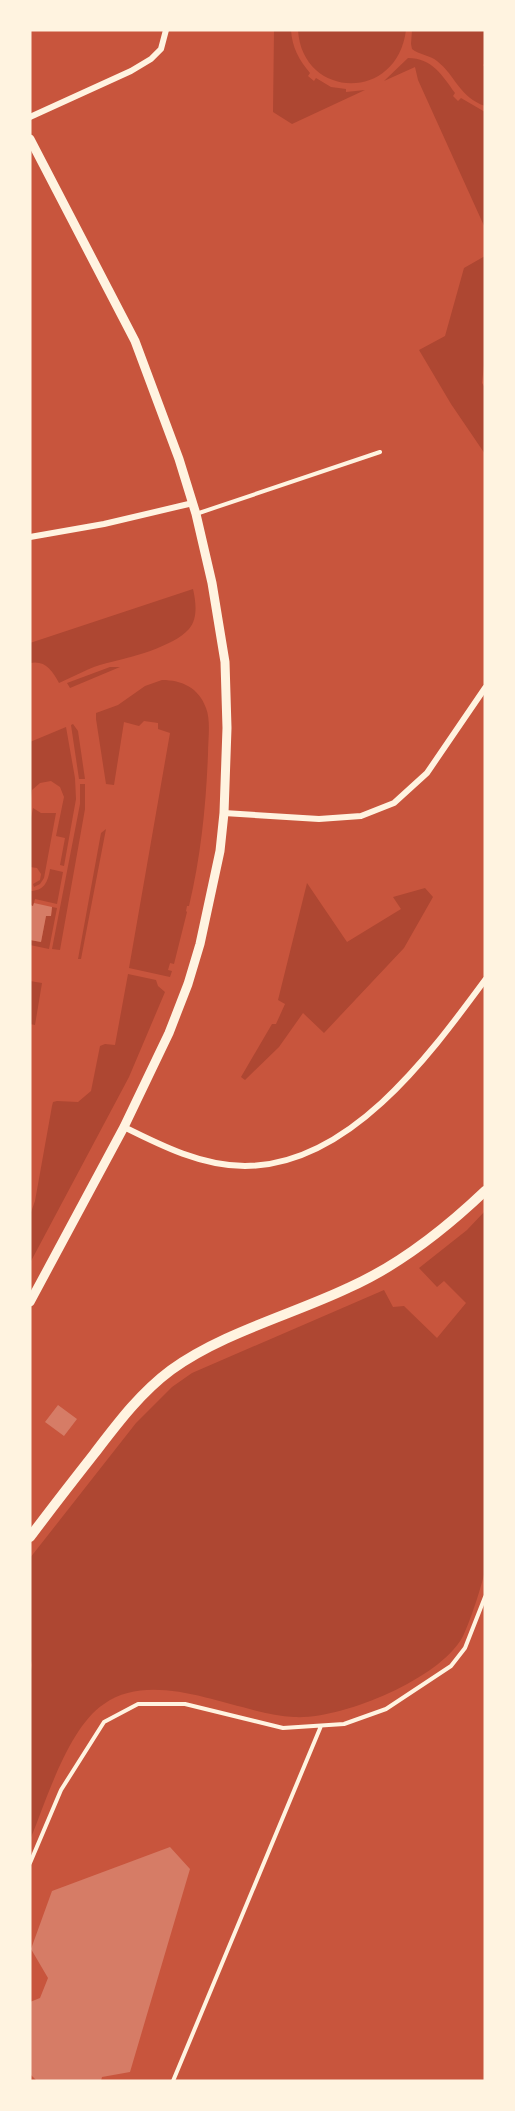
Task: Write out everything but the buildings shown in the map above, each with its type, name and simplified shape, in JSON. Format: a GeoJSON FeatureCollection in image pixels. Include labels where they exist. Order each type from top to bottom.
{"type":"FeatureCollection","features":[{"type":"Feature","properties":{"kind":"main road"},"geometry":{"type":"LineString","coordinates":[[30,1537],[119,1421],[144,1393],[170,1371],[198,1353],[350,1288],[397,1263],[430,1239],[485,1191]]}},
{"type":"Feature","properties":{"kind":"street"},"geometry":{"type":"LineString","coordinates":[[30,117],[151,59],[161,49],[166,30]]}},
{"type":"Feature","properties":{"kind":"street"},"geometry":{"type":"LineString","coordinates":[[30,140],[135,341],[179,459],[196,514],[212,583],[225,662],[227,728],[224,813],[220,851],[201,944],[169,1034],[124,1126],[30,1302]]}},
{"type":"Feature","properties":{"kind":"street"},"geometry":{"type":"LineString","coordinates":[[30,537],[127,519],[193,503]]}},
{"type":"Feature","properties":{"kind":"street"},"geometry":{"type":"LineString","coordinates":[[224,813],[319,819],[361,816],[394,803],[427,773],[485,688]]}},
{"type":"Feature","properties":{"kind":"street"},"geometry":{"type":"LineString","coordinates":[[124,1126],[171,1150],[208,1161],[244,1166],[281,1163],[314,1151],[344,1133],[398,1085],[437,1042],[485,980]]}},
{"type":"Feature","properties":{"kind":"lane"},"geometry":{"type":"LineString","coordinates":[[196,514],[380,452]]}},
{"type":"Feature","properties":{"kind":"lane"},"geometry":{"type":"LineString","coordinates":[[30,1863],[61,1790],[104,1722],[138,1704],[185,1704],[283,1728],[344,1724],[386,1709],[451,1666],[465,1648],[485,1597]]}},
{"type":"Feature","properties":{"kind":"lane"},"geometry":{"type":"LineString","coordinates":[[173,2081],[321,1726]]}},
{"type":"Feature","properties":{"kind":"shaded area"},"geometry":{"type":"Polygon","coordinates":[[[274,30],[291,30],[297,53],[310,73],[308,76],[314,81],[316,78],[331,87],[346,89],[346,92],[365,90],[292,124],[273,112],[274,30]]]}},
{"type":"Feature","properties":{"kind":"shaded area"},"geometry":{"type":"Polygon","coordinates":[[[298,30],[406,30],[399,54],[386,70],[369,80],[350,83],[332,80],[315,69],[303,53],[298,30]]]}},
{"type":"Feature","properties":{"kind":"shaded area"},"geometry":{"type":"Polygon","coordinates":[[[412,30],[484,30],[485,106],[463,92],[437,61],[412,49],[412,30]]]}},
{"type":"Feature","properties":{"kind":"shaded area"},"geometry":{"type":"Polygon","coordinates":[[[408,58],[430,64],[446,80],[455,93],[453,96],[458,101],[461,98],[485,112],[485,228],[418,80],[415,67],[384,81],[408,58]]]}},
{"type":"Feature","properties":{"kind":"shaded area"},"geometry":{"type":"Polygon","coordinates":[[[485,256],[485,356],[482,383],[485,388],[485,454],[451,404],[419,350],[445,336],[464,268],[485,256]]]}},
{"type":"Feature","properties":{"kind":"shaded area"},"geometry":{"type":"Polygon","coordinates":[[[193,589],[195,610],[192,625],[182,635],[162,646],[95,667],[59,683],[48,667],[40,663],[30,663],[30,643],[193,589]]]}},
{"type":"Feature","properties":{"kind":"shaded area"},"geometry":{"type":"Polygon","coordinates":[[[110,667],[120,667],[70,688],[67,683],[110,667]]]}},
{"type":"Feature","properties":{"kind":"shaded area"},"geometry":{"type":"Polygon","coordinates":[[[162,680],[183,684],[194,690],[203,701],[208,713],[209,724],[206,792],[200,849],[189,906],[187,906],[174,964],[170,963],[168,970],[172,971],[170,977],[129,968],[170,733],[158,729],[158,723],[144,721],[139,726],[124,722],[114,785],[106,784],[96,719],[96,713],[118,705],[145,686],[162,680]]]}},
{"type":"Feature","properties":{"kind":"shaded area"},"geometry":{"type":"Polygon","coordinates":[[[73,724],[78,731],[85,779],[79,779],[71,725],[73,724]]]}},
{"type":"Feature","properties":{"kind":"shaded area"},"geometry":{"type":"Polygon","coordinates":[[[66,727],[75,778],[76,799],[64,866],[60,865],[65,838],[56,836],[64,797],[60,787],[51,781],[40,783],[32,790],[30,806],[30,742],[66,727]]]}},
{"type":"Feature","properties":{"kind":"shaded area"},"geometry":{"type":"Polygon","coordinates":[[[80,784],[85,784],[85,809],[60,950],[52,949],[80,804],[80,784]]]}},
{"type":"Feature","properties":{"kind":"shaded area"},"geometry":{"type":"Polygon","coordinates":[[[33,808],[41,813],[56,813],[44,878],[34,887],[33,884],[40,880],[41,874],[37,868],[30,867],[30,823],[33,808]]]}},
{"type":"Feature","properties":{"kind":"shaded area"},"geometry":{"type":"Polygon","coordinates":[[[106,829],[81,959],[78,959],[101,833],[106,829]]]}},
{"type":"Feature","properties":{"kind":"shaded area"},"geometry":{"type":"Polygon","coordinates":[[[50,869],[63,872],[57,904],[35,899],[33,906],[30,905],[30,891],[35,891],[44,885],[50,869]]]}},
{"type":"Feature","properties":{"kind":"shaded area"},"geometry":{"type":"Polygon","coordinates":[[[307,883],[347,942],[401,909],[393,897],[425,888],[433,897],[404,948],[324,1033],[303,1013],[279,1047],[245,1080],[241,1077],[272,1024],[276,1024],[285,1004],[278,1000],[307,883]]]}},
{"type":"Feature","properties":{"kind":"shaded area"},"geometry":{"type":"Polygon","coordinates":[[[52,907],[57,908],[49,949],[30,945],[30,940],[41,942],[46,916],[51,916],[52,907]]]}},
{"type":"Feature","properties":{"kind":"shaded area"},"geometry":{"type":"Polygon","coordinates":[[[128,974],[156,980],[158,986],[165,992],[129,1077],[30,1263],[30,1215],[35,1201],[53,1102],[78,1102],[91,1091],[100,1046],[115,1045],[128,974]]]}},
{"type":"Feature","properties":{"kind":"shaded area"},"geometry":{"type":"Polygon","coordinates":[[[30,981],[42,983],[35,1025],[30,1024],[30,981]]]}},
{"type":"Feature","properties":{"kind":"shaded area"},"geometry":{"type":"Polygon","coordinates":[[[485,1211],[485,1565],[479,1593],[462,1638],[450,1654],[410,1682],[361,1704],[313,1716],[294,1717],[271,1714],[172,1691],[148,1690],[125,1694],[104,1704],[91,1715],[80,1730],[69,1747],[51,1785],[30,1840],[30,1676],[32,1665],[30,1656],[30,1558],[136,1423],[172,1387],[192,1373],[384,1290],[393,1307],[404,1306],[437,1338],[466,1303],[444,1281],[437,1287],[419,1268],[467,1230],[485,1211]]]}}]}
